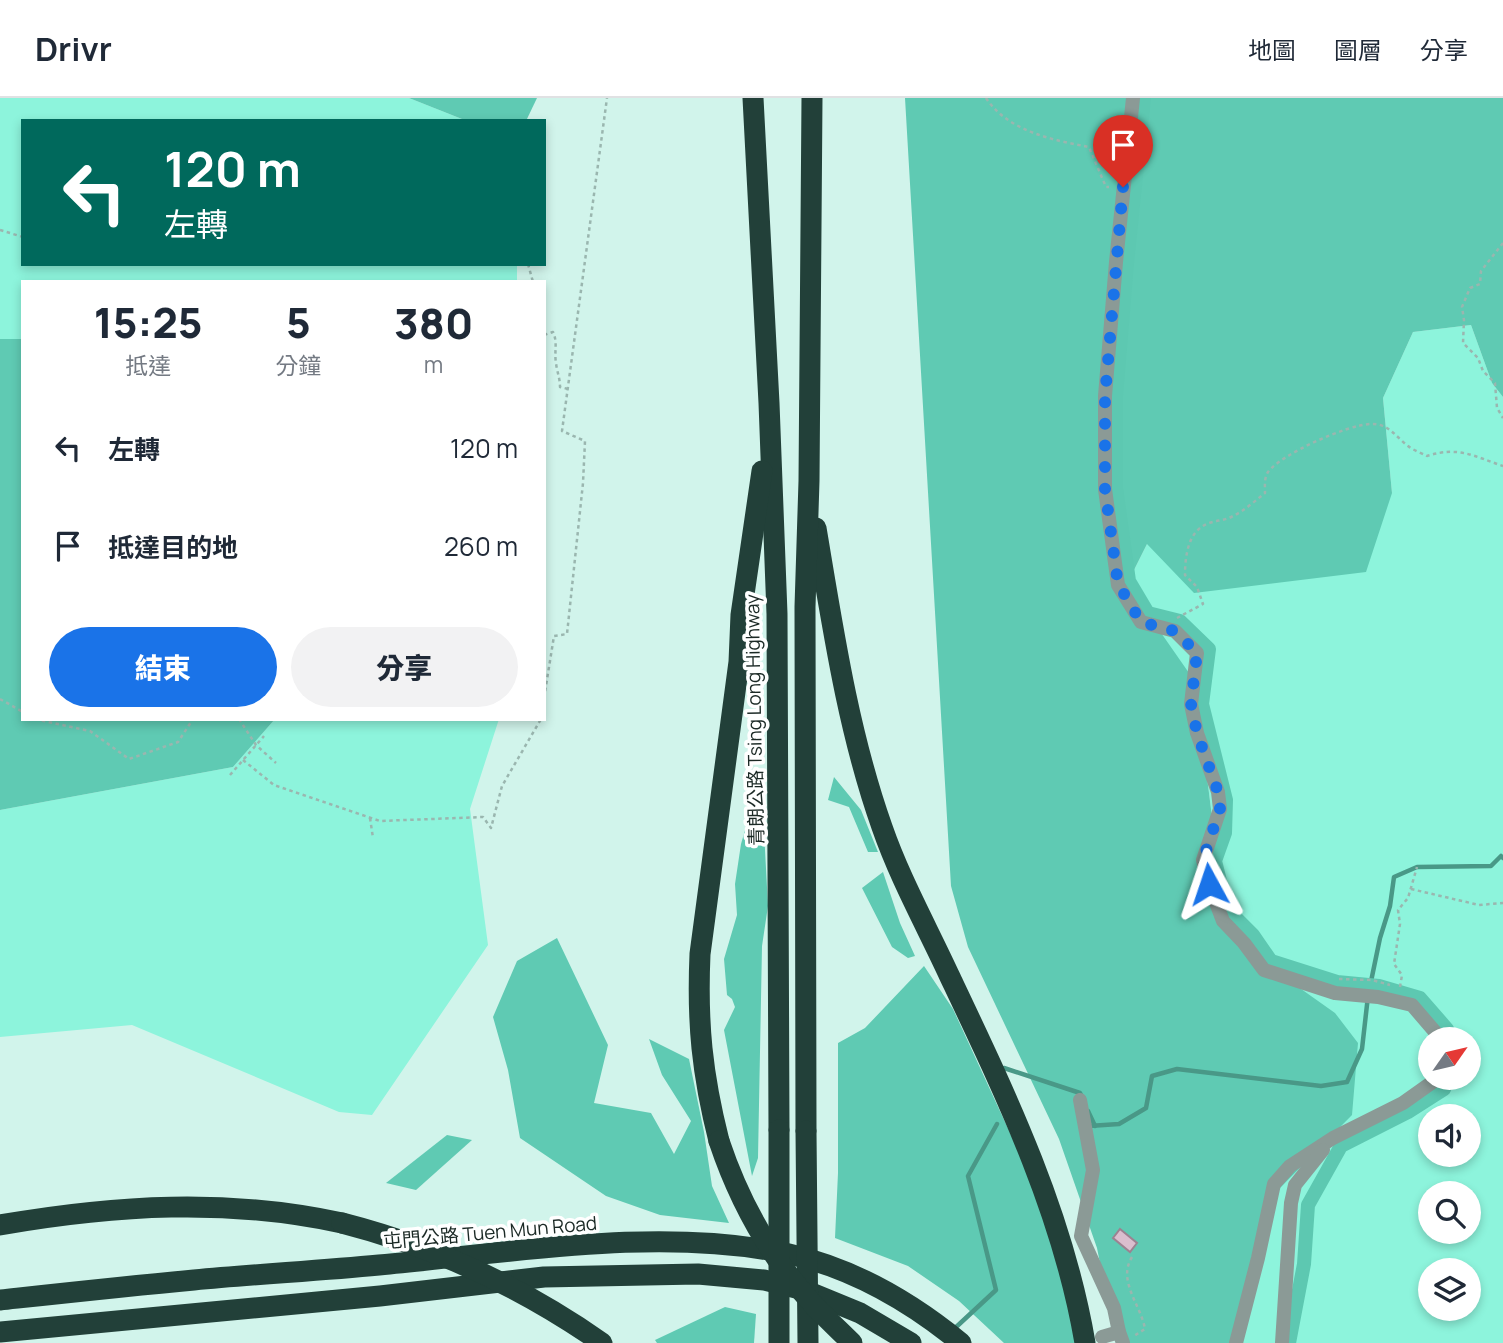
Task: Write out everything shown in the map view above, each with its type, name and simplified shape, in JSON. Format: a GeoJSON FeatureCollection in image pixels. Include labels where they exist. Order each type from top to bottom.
{"type":"FeatureCollection","features":[{"type":"Feature","properties":{"kind":"highway","name":"青朗公路 Tsing Long Highway"},"geometry":{"type":"LineString","coordinates":[[753,98],[777,614],[779,1343]]}},
{"type":"Feature","properties":{"kind":"highway"},"geometry":{"type":"LineString","coordinates":[[808,1343],[805,607],[809,481],[812,98]]}},
{"type":"Feature","properties":{"kind":"highway"},"geometry":{"type":"LineString","coordinates":[[769,403],[700,954],[700,1043],[706,1086],[719,1141],[750,1212],[775,1256],[803,1293],[852,1343]]}},
{"type":"Feature","properties":{"kind":"highway"},"geometry":{"type":"LineString","coordinates":[[809,481],[843,686],[882,829],[910,895],[1026,1140],[1059,1231],[1080,1317],[1093,1340]]}},
{"type":"Feature","properties":{"kind":"highway"},"geometry":{"type":"LineString","coordinates":[[0,1225],[101,1210],[186,1206],[259,1209],[342,1223],[400,1240],[482,1272],[545,1305],[601,1343]]}},
{"type":"Feature","properties":{"kind":"highway","name":"屯門公路 Tuen Mun Road"},"geometry":{"type":"LineString","coordinates":[[0,1300],[518,1251],[627,1243],[699,1242],[755,1247],[824,1265],[868,1282],[930,1319],[961,1343]]}},
{"type":"Feature","properties":{"kind":"highway"},"geometry":{"type":"LineString","coordinates":[[0,1332],[380,1296],[544,1277],[698,1274],[746,1277],[789,1285],[860,1313],[911,1343]]}},
{"type":"Feature","properties":{"kind":"highway"},"geometry":{"type":"LineString","coordinates":[[0,1341],[41,1343]]}},
{"type":"Feature","properties":{"kind":"lane"},"geometry":{"type":"LineString","coordinates":[[1133,98],[1105,396],[1105,489],[1118,584],[1141,622],[1175,631],[1197,653],[1191,704],[1197,733],[1218,792],[1220,809],[1203,860],[1209,884],[1223,921],[1264,970],[1335,993],[1378,997],[1412,1005],[1431,1027]]}},
{"type":"Feature","properties":{"kind":"lane"},"geometry":{"type":"LineString","coordinates":[[1236,1343],[1274,1184],[1290,1166],[1333,1138],[1421,1090]]}},
{"type":"Feature","properties":{"kind":"lane"},"geometry":{"type":"LineString","coordinates":[[1080,1100],[1093,1170],[1081,1236],[1114,1308],[1122,1338],[1093,1340]]}},
{"type":"Feature","properties":{"kind":"lane"},"geometry":{"type":"LineString","coordinates":[[1282,1343],[1287,1250],[1295,1185],[1333,1138]]}},
{"type":"Feature","properties":{"kind":"path"},"geometry":{"type":"LineString","coordinates":[[546,686],[554,636],[567,634],[583,483],[585,441],[562,431],[607,98]]}},
{"type":"Feature","properties":{"kind":"path"},"geometry":{"type":"LineString","coordinates":[[986,98],[994,110],[1040,137],[1089,147],[1106,187],[1123,187]]}},
{"type":"Feature","properties":{"kind":"path"},"geometry":{"type":"LineString","coordinates":[[0,230],[21,236]]}},
{"type":"Feature","properties":{"kind":"path"},"geometry":{"type":"LineString","coordinates":[[1503,243],[1481,271],[1480,284],[1470,288],[1462,306],[1465,320],[1463,343],[1478,358],[1483,371],[1495,383],[1497,408],[1503,418]]}},
{"type":"Feature","properties":{"kind":"path"},"geometry":{"type":"LineString","coordinates":[[546,334],[553,332],[557,340],[555,361],[561,376],[560,387],[568,388]]}},
{"type":"Feature","properties":{"kind":"path"},"geometry":{"type":"LineString","coordinates":[[1179,617],[1203,604],[1198,587],[1185,575],[1184,561],[1196,529],[1233,516],[1244,509],[1265,493],[1268,472],[1283,459],[1317,440],[1372,424],[1391,429],[1409,447],[1427,456],[1446,450],[1461,452],[1503,466]]}},
{"type":"Feature","properties":{"kind":"path"},"geometry":{"type":"LineString","coordinates":[[0,699],[21,711]]}},
{"type":"Feature","properties":{"kind":"path"},"geometry":{"type":"LineString","coordinates":[[44,721],[90,731],[129,759],[178,742],[192,721]]}},
{"type":"Feature","properties":{"kind":"path"},"geometry":{"type":"LineString","coordinates":[[240,721],[256,745],[276,763]]}},
{"type":"Feature","properties":{"kind":"path"},"geometry":{"type":"LineString","coordinates":[[243,760],[274,785],[380,821],[483,817],[491,828],[502,786],[540,721]]}},
{"type":"Feature","properties":{"kind":"path"},"geometry":{"type":"LineString","coordinates":[[230,775],[264,736]]}},
{"type":"Feature","properties":{"kind":"path"},"geometry":{"type":"LineString","coordinates":[[370,818],[373,838]]}},
{"type":"Feature","properties":{"kind":"path"},"geometry":{"type":"LineString","coordinates":[[1339,978],[1372,979],[1401,988],[1402,975],[1394,964],[1400,924],[1398,909],[1408,898],[1417,867]]}},
{"type":"Feature","properties":{"kind":"path"},"geometry":{"type":"LineString","coordinates":[[1411,889],[1479,905],[1503,903]]}},
{"type":"Feature","properties":{"kind":"path"},"geometry":{"type":"LineString","coordinates":[[1122,1338],[1139,1335],[1145,1329],[1126,1276],[1132,1257]]}},
{"type":"Feature","properties":{"kind":"green space"},"geometry":{"type":"Polygon","coordinates":[[[0,98],[409,98],[462,119],[21,119],[21,266],[517,266],[517,280],[21,280],[21,339],[0,339],[0,98]]]}},
{"type":"Feature","properties":{"kind":"green space"},"geometry":{"type":"Polygon","coordinates":[[[409,98],[537,98],[527,119],[462,119],[409,98]]]}},
{"type":"Feature","properties":{"kind":"green space"},"geometry":{"type":"Polygon","coordinates":[[[905,98],[1503,98],[1503,397],[1492,383],[1471,325],[1413,332],[1383,398],[1392,493],[1366,572],[1194,593],[1147,544],[1127,584],[1189,673],[1214,833],[1204,878],[1250,953],[1335,1013],[1358,1043],[1352,1115],[1278,1190],[1240,1343],[1116,1343],[1097,1248],[1059,1139],[968,947],[951,886],[905,98]]]}},
{"type":"Feature","properties":{"kind":"green space"},"geometry":{"type":"Polygon","coordinates":[[[1471,325],[1492,383],[1503,397],[1503,1343],[1240,1343],[1250,953],[1204,878],[1214,833],[1208,785],[1127,584],[1147,544],[1392,493],[1383,398],[1413,332],[1471,325]]]}},
{"type":"Feature","properties":{"kind":"green space"},"geometry":{"type":"Polygon","coordinates":[[[0,339],[21,339],[21,721],[273,721],[233,767],[0,810],[0,339]]]}},
{"type":"Feature","properties":{"kind":"green space"},"geometry":{"type":"Polygon","coordinates":[[[273,721],[498,721],[470,809],[488,945],[372,1115],[339,1112],[132,1025],[0,1037],[0,810],[233,767],[273,721]]]}},
{"type":"Feature","properties":{"kind":"green space"},"geometry":{"type":"Polygon","coordinates":[[[761,775],[768,906],[762,946],[758,1158],[752,1176],[724,1030],[735,1007],[727,995],[724,959],[737,915],[735,884],[741,844],[761,775]]]}},
{"type":"Feature","properties":{"kind":"green space"},"geometry":{"type":"Polygon","coordinates":[[[834,777],[861,810],[878,852],[868,852],[849,807],[828,800],[834,777]]]}},
{"type":"Feature","properties":{"kind":"green space"},"geometry":{"type":"Polygon","coordinates":[[[883,872],[900,923],[915,956],[908,958],[892,947],[862,888],[883,872]]]}},
{"type":"Feature","properties":{"kind":"green space"},"geometry":{"type":"Polygon","coordinates":[[[557,938],[608,1045],[594,1103],[651,1113],[674,1154],[691,1121],[662,1075],[649,1039],[689,1059],[712,1186],[729,1223],[660,1215],[606,1196],[520,1138],[508,1070],[493,1017],[517,961],[557,938]]]}},
{"type":"Feature","properties":{"kind":"green space"},"geometry":{"type":"Polygon","coordinates":[[[924,966],[953,1009],[1045,1209],[1079,1343],[1004,1343],[959,1301],[908,1266],[835,1238],[838,1043],[865,1028],[924,966]]]}},
{"type":"Feature","properties":{"kind":"green space"},"geometry":{"type":"Polygon","coordinates":[[[447,1135],[472,1140],[416,1190],[386,1183],[447,1135]]]}},
{"type":"Feature","properties":{"kind":"green space"},"geometry":{"type":"Polygon","coordinates":[[[725,1307],[756,1314],[754,1343],[657,1343],[655,1340],[725,1307]]]}},
{"type":"Feature","properties":{"kind":"building"},"geometry":{"type":"Polygon","coordinates":[[[1120,1229],[1137,1243],[1130,1252],[1113,1238],[1120,1229]]]}},
{"type":"Feature","properties":{"kind":"waterway"},"geometry":{"type":"LineString","coordinates":[[1144,98],[1116,396],[1116,488],[1129,581],[1148,613],[1180,621],[1209,649],[1202,704],[1226,800],[1225,833],[1215,861],[1220,881],[1233,915],[1253,935],[1271,961],[1337,982],[1379,986],[1420,998],[1445,1027]]}},
{"type":"Feature","properties":{"kind":"waterway"},"geometry":{"type":"LineString","coordinates":[[1089,1126],[1119,1124],[1146,1108],[1152,1076],[1177,1069],[1321,1086],[1347,1082],[1362,1049],[1368,996],[1380,938],[1390,906],[1394,877],[1417,867],[1491,866],[1501,856],[1503,858]]}},
{"type":"Feature","properties":{"kind":"waterway"},"geometry":{"type":"LineString","coordinates":[[1004,1068],[1080,1093],[1082,1097]]}},
{"type":"Feature","properties":{"kind":"waterway"},"geometry":{"type":"LineString","coordinates":[[1289,1343],[1304,1264],[1308,1205],[1341,1146],[1408,1112],[1442,1090]]}},
{"type":"Feature","properties":{"kind":"waterway"},"geometry":{"type":"LineString","coordinates":[[1088,1111],[1095,1126]]}},
{"type":"Feature","properties":{"kind":"waterway"},"geometry":{"type":"LineString","coordinates":[[954,1329],[996,1290],[968,1176],[997,1124]]}},
{"type":"Feature","properties":{"kind":"route"},"geometry":{"type":"LineString","coordinates":[[1123,187],[1105,396],[1105,489],[1118,584],[1141,622],[1175,631],[1197,653],[1191,704],[1197,733],[1218,792],[1220,809],[1203,860],[1209,884]]}}]}
